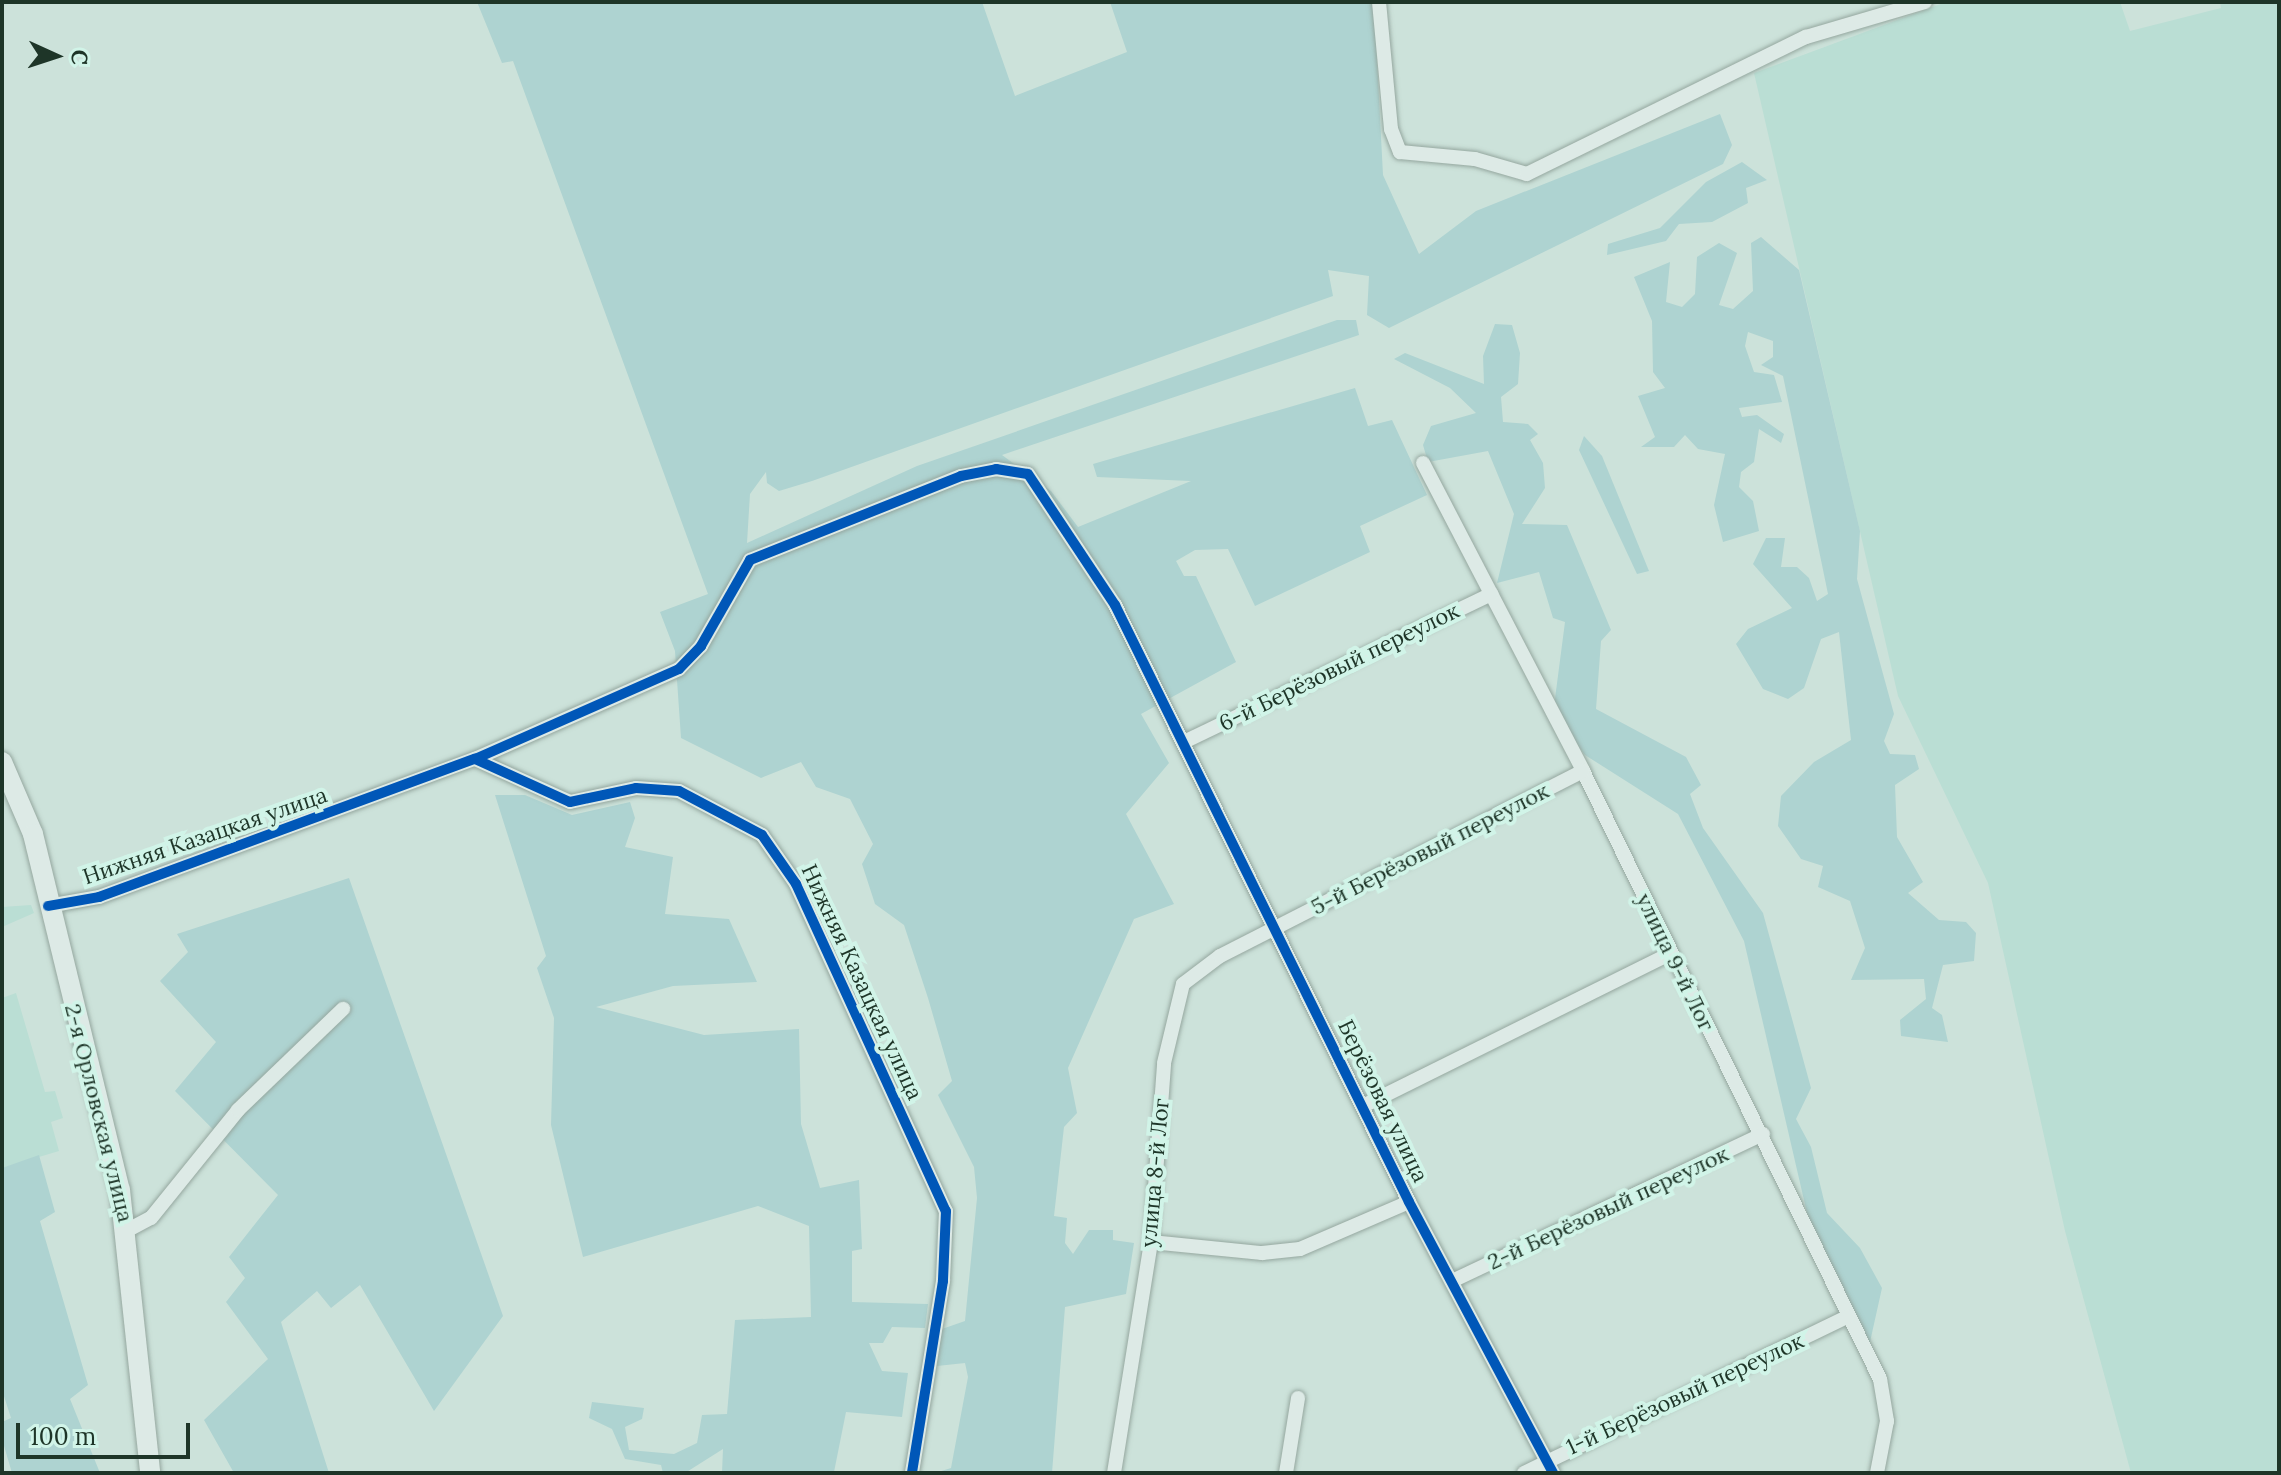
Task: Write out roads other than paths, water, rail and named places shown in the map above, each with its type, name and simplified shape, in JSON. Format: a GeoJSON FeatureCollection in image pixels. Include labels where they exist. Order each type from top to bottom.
{"type":"FeatureCollection","features":[{"type":"Feature","properties":{"kind":"street"},"geometry":{"type":"LineString","coordinates":[[1379,2],[1391,129],[1400,152],[1527,174],[1792,43],[1925,2]]}},
{"type":"Feature","properties":{"kind":"street","name":"улица 9-й Лог"},"geometry":{"type":"LineString","coordinates":[[1423,463],[1583,771],[1669,954],[1763,1134],[1847,1317],[1880,1379],[1887,1421],[1877,1473]]}},
{"type":"Feature","properties":{"kind":"street","name":"Берёзовая улица"},"geometry":{"type":"LineString","coordinates":[[475,759],[679,669],[701,646],[750,560],[996,469],[1028,474],[1044,489],[1186,741],[1365,1105],[1409,1202],[1550,1466]]}},
{"type":"Feature","properties":{"kind":"street","name":"6-й Берёзовый переулок"},"geometry":{"type":"LineString","coordinates":[[1186,741],[1492,594]]}},
{"type":"Feature","properties":{"kind":"street","name":"Нижняя Казацкая улица"},"geometry":{"type":"LineString","coordinates":[[48,906],[99,897],[475,759],[570,802],[636,788],[679,791],[762,835],[782,856],[946,1211],[943,1281],[912,1473]]}},
{"type":"Feature","properties":{"kind":"street","name":"2-я Орловская улица"},"geometry":{"type":"LineString","coordinates":[[2,762],[33,834],[128,1230],[150,1473]]}},
{"type":"Feature","properties":{"kind":"street","name":"5-й Берёзовый переулок"},"geometry":{"type":"LineString","coordinates":[[1275,927],[1583,771]]}},
{"type":"Feature","properties":{"kind":"street","name":"улица 8-й Лог"},"geometry":{"type":"LineString","coordinates":[[1114,1473],[1151,1242],[1171,1013],[1193,972],[1275,927]]}},
{"type":"Feature","properties":{"kind":"street"},"geometry":{"type":"LineString","coordinates":[[1365,1105],[1669,954]]}},
{"type":"Feature","properties":{"kind":"street"},"geometry":{"type":"LineString","coordinates":[[128,1230],[151,1218],[246,1101],[343,1009]]}},
{"type":"Feature","properties":{"kind":"street","name":"2-й Берёзовый переулок"},"geometry":{"type":"LineString","coordinates":[[1452,1281],[1763,1134]]}},
{"type":"Feature","properties":{"kind":"street"},"geometry":{"type":"LineString","coordinates":[[1151,1242],[1262,1253],[1300,1249],[1409,1202]]}},
{"type":"Feature","properties":{"kind":"street","name":"1-й Берёзовый переулок"},"geometry":{"type":"LineString","coordinates":[[1524,1473],[1550,1466],[1847,1317]]}},
{"type":"Feature","properties":{"kind":"street"},"geometry":{"type":"LineString","coordinates":[[1286,1473],[1298,1398]]}}]}
